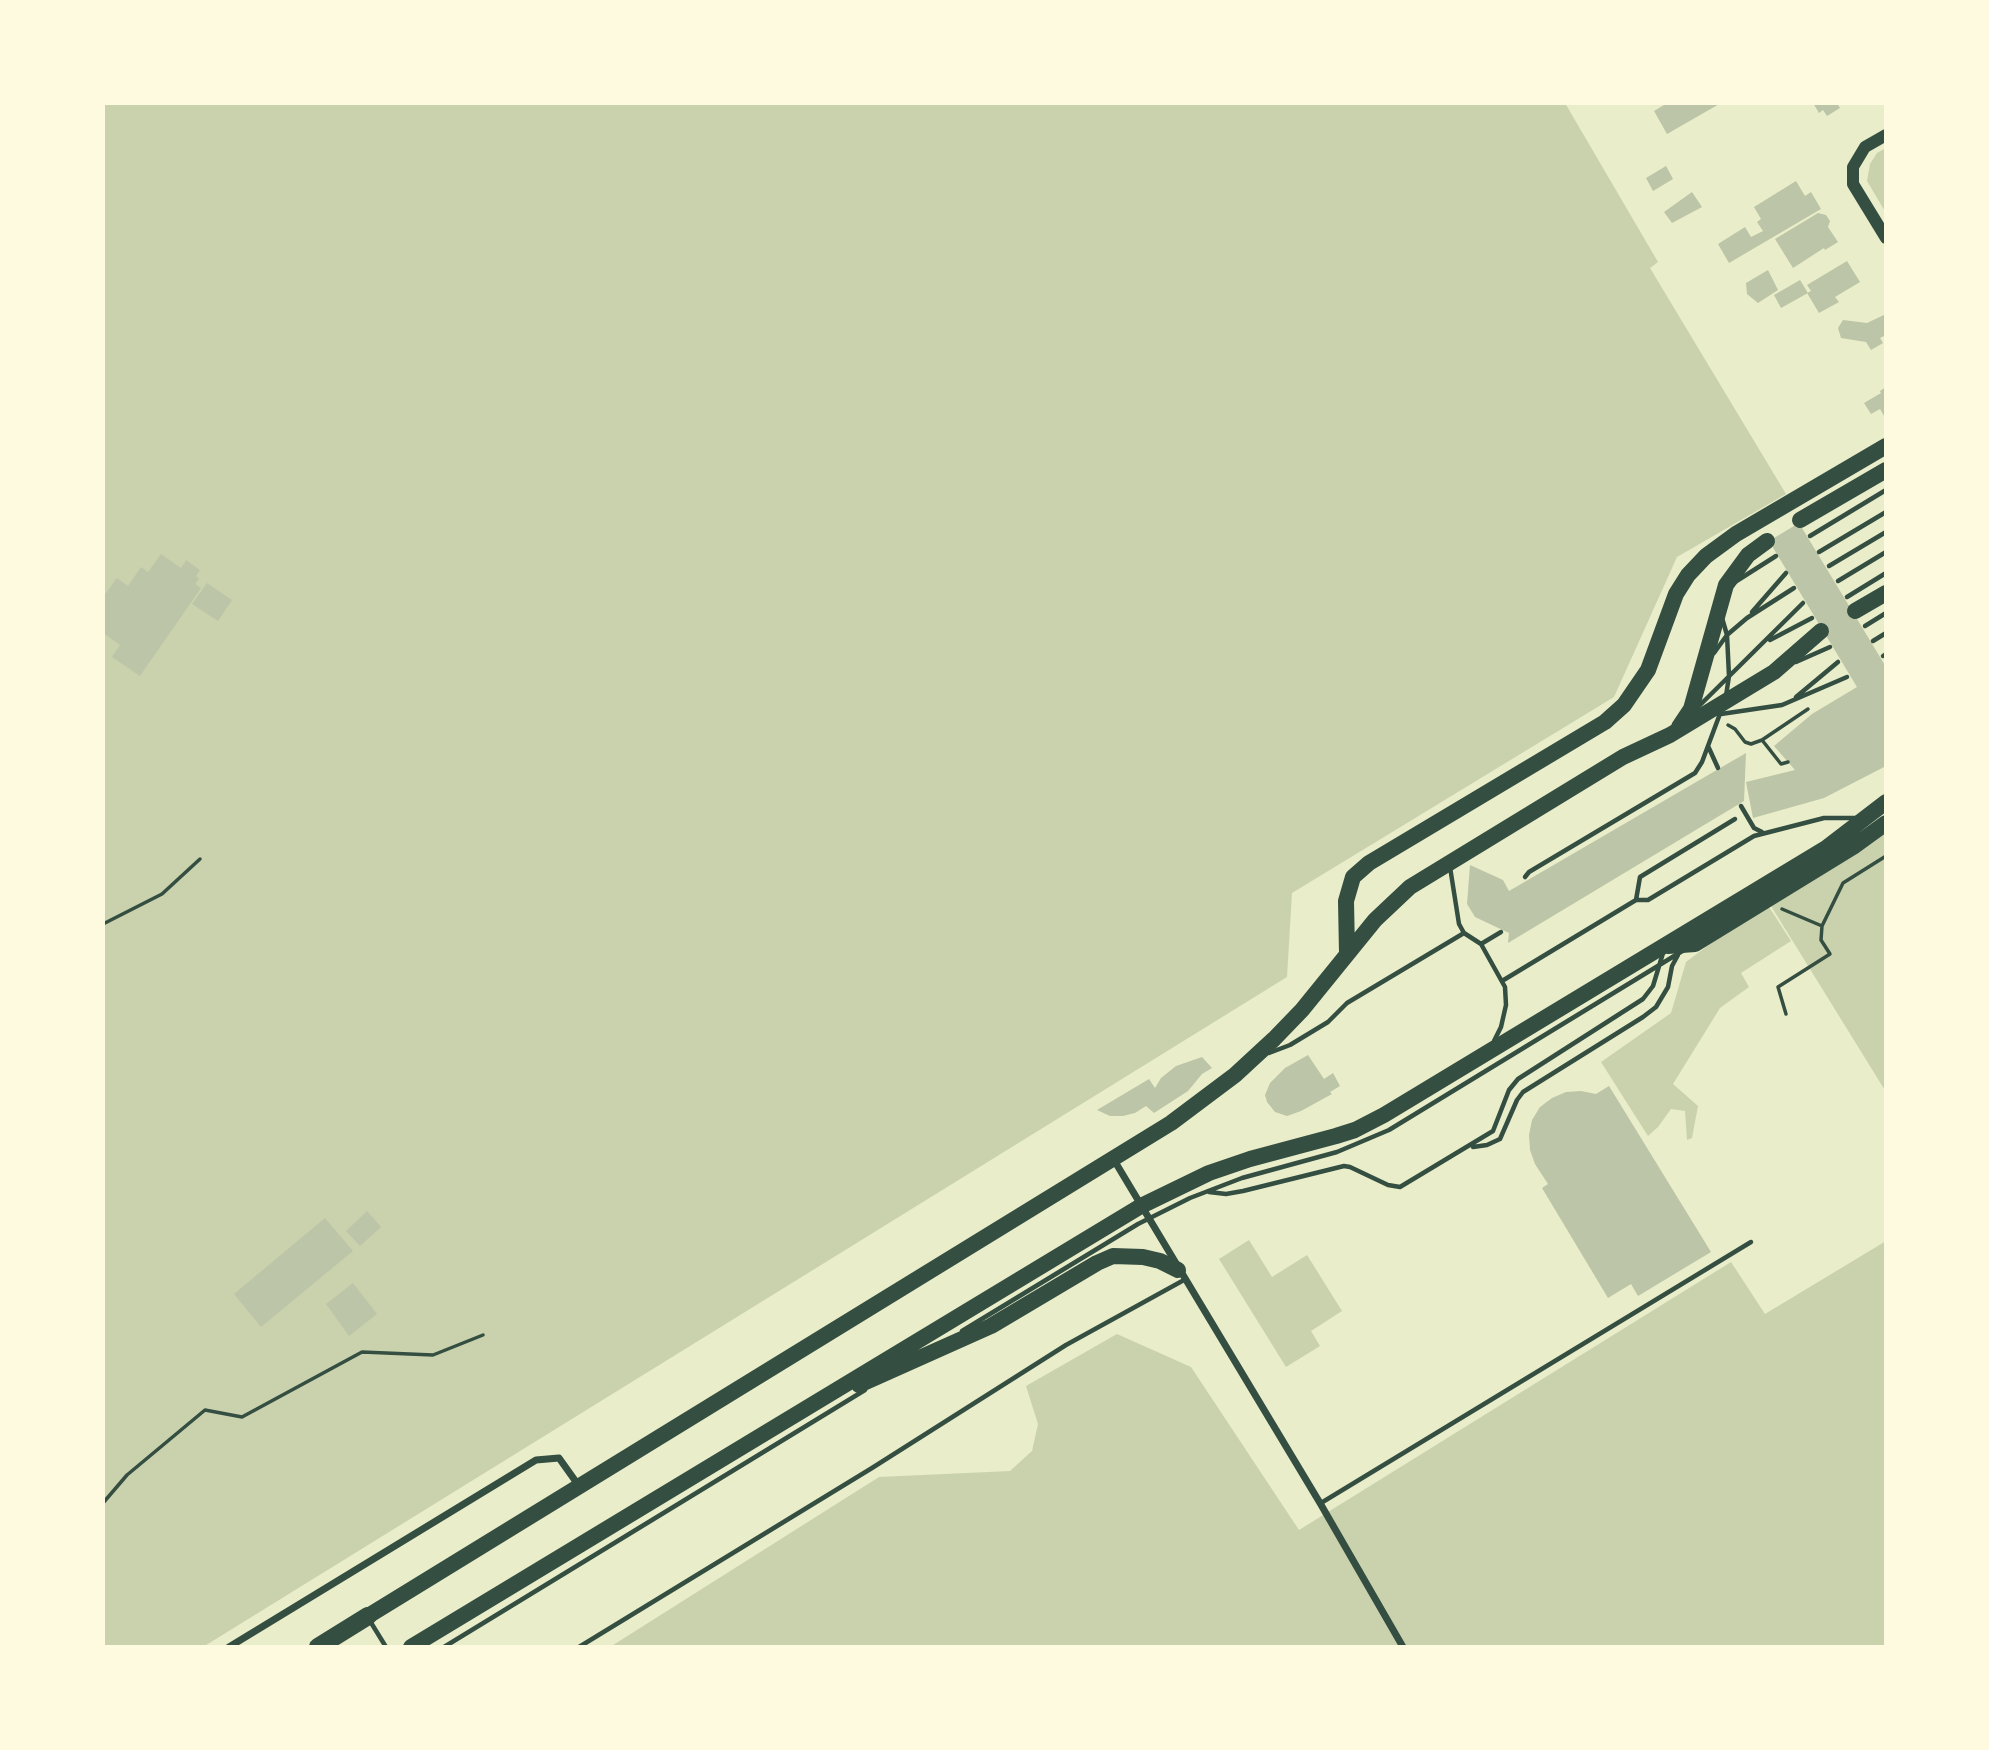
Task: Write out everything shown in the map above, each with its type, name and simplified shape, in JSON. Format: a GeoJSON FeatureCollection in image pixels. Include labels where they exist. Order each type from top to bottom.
{"type":"FeatureCollection","features":[{"type":"Feature","properties":{"kind":"highway"},"geometry":{"type":"LineString","coordinates":[[1347,953],[1346,901],[1353,877],[1369,863],[1605,722],[1624,705],[1648,670],[1676,594],[1688,575],[1706,556],[1736,534],[1886,446]]}},
{"type":"Feature","properties":{"kind":"highway"},"geometry":{"type":"LineString","coordinates":[[1800,520],[1886,470]]}},
{"type":"Feature","properties":{"kind":"highway"},"geometry":{"type":"LineString","coordinates":[[1689,721],[1720,602],[1740,564],[1768,541]]}},
{"type":"Feature","properties":{"kind":"highway"},"geometry":{"type":"LineString","coordinates":[[1851,604],[1880,590]]}},
{"type":"Feature","properties":{"kind":"highway"},"geometry":{"type":"LineString","coordinates":[[318,1647],[1193,1108],[1255,1058],[1302,1010],[1375,920],[1403,893],[1623,757],[1670,735],[1689,721],[1723,708],[1774,672],[1816,625]]}},
{"type":"Feature","properties":{"kind":"highway"},"geometry":{"type":"LineString","coordinates":[[1666,946],[1690,947],[1853,847],[1883,811]]}},
{"type":"Feature","properties":{"kind":"highway"},"geometry":{"type":"LineString","coordinates":[[411,1647],[800,1411],[1145,1212],[1166,1193],[1230,1166],[1356,1130],[1666,946],[1883,811]]}},
{"type":"Feature","properties":{"kind":"highway"},"geometry":{"type":"LineString","coordinates":[[800,1411],[991,1326],[1113,1256],[1143,1257],[1160,1261],[1181,1275]]}},
{"type":"Feature","properties":{"kind":"street"},"geometry":{"type":"LineString","coordinates":[[1886,135],[1865,148],[1853,167],[1853,184],[1886,238]]}},
{"type":"Feature","properties":{"kind":"street"},"geometry":{"type":"LineString","coordinates":[[1113,1159],[1320,1503],[1403,1647]]}},
{"type":"Feature","properties":{"kind":"street"},"geometry":{"type":"LineString","coordinates":[[229,1647],[536,1460],[559,1458],[579,1486]]}},
{"type":"Feature","properties":{"kind":"lane"},"geometry":{"type":"LineString","coordinates":[[1810,536],[1886,490]]}},
{"type":"Feature","properties":{"kind":"lane"},"geometry":{"type":"LineString","coordinates":[[1819,552],[1886,512]]}},
{"type":"Feature","properties":{"kind":"lane"},"geometry":{"type":"LineString","coordinates":[[1829,566],[1886,532]]}},
{"type":"Feature","properties":{"kind":"lane"},"geometry":{"type":"LineString","coordinates":[[1838,581],[1886,552]]}},
{"type":"Feature","properties":{"kind":"lane"},"geometry":{"type":"LineString","coordinates":[[1525,877],[1529,872],[1695,773],[1723,708],[1729,676],[1727,635],[1720,602],[1735,582],[1776,556]]}},
{"type":"Feature","properties":{"kind":"lane"},"geometry":{"type":"LineString","coordinates":[[1747,618],[1777,580],[1786,573]]}},
{"type":"Feature","properties":{"kind":"lane"},"geometry":{"type":"LineString","coordinates":[[1880,590],[1886,573]]}},
{"type":"Feature","properties":{"kind":"lane"},"geometry":{"type":"LineString","coordinates":[[1704,669],[1727,635],[1747,618],[1794,587]]}},
{"type":"Feature","properties":{"kind":"lane"},"geometry":{"type":"LineString","coordinates":[[1689,721],[1729,676],[1803,603]]}},
{"type":"Feature","properties":{"kind":"lane"},"geometry":{"type":"LineString","coordinates":[[1865,626],[1886,613]]}},
{"type":"Feature","properties":{"kind":"lane"},"geometry":{"type":"LineString","coordinates":[[1764,644],[1816,625]]}},
{"type":"Feature","properties":{"kind":"lane"},"geometry":{"type":"LineString","coordinates":[[1873,641],[1886,634]]}},
{"type":"Feature","properties":{"kind":"lane"},"geometry":{"type":"LineString","coordinates":[[1774,672],[1830,647]]}},
{"type":"Feature","properties":{"kind":"lane"},"geometry":{"type":"LineString","coordinates":[[1790,702],[1838,662]]}},
{"type":"Feature","properties":{"kind":"lane"},"geometry":{"type":"LineString","coordinates":[[1723,708],[1773,708],[1847,677]]}},
{"type":"Feature","properties":{"kind":"lane"},"geometry":{"type":"LineString","coordinates":[[1709,745],[1718,768]]}},
{"type":"Feature","properties":{"kind":"lane"},"geometry":{"type":"LineString","coordinates":[[1741,806],[1754,828],[1763,832]]}},
{"type":"Feature","properties":{"kind":"lane"},"geometry":{"type":"LineString","coordinates":[[1502,981],[1636,900],[1648,900],[1754,836],[1824,818],[1857,818],[1883,811]]}},
{"type":"Feature","properties":{"kind":"lane"},"geometry":{"type":"LineString","coordinates":[[1636,900],[1640,877],[1735,819]]}},
{"type":"Feature","properties":{"kind":"lane"},"geometry":{"type":"LineString","coordinates":[[1456,858],[1450,873],[1459,924],[1464,933],[1481,944],[1502,981],[1507,996],[1501,1027],[1492,1045],[1480,1058]]}},
{"type":"Feature","properties":{"kind":"lane"},"geometry":{"type":"LineString","coordinates":[[1481,944],[1501,932]]}},
{"type":"Feature","properties":{"kind":"lane"},"geometry":{"type":"LineString","coordinates":[[1255,1058],[1290,1045],[1328,1022],[1348,1003],[1464,933]]}},
{"type":"Feature","properties":{"kind":"lane"},"geometry":{"type":"LineString","coordinates":[[1166,1193],[1226,1194],[1344,1166],[1388,1185],[1400,1187],[1493,1130],[1513,1084],[1634,1007],[1649,993],[1666,946]]}},
{"type":"Feature","properties":{"kind":"lane"},"geometry":{"type":"LineString","coordinates":[[444,1647],[913,1361],[1145,1212],[1265,1171],[1337,1152],[1373,1138],[1690,947]]}},
{"type":"Feature","properties":{"kind":"lane"},"geometry":{"type":"LineString","coordinates":[[1473,1147],[1500,1139],[1523,1092],[1656,1007],[1668,987],[1675,960],[1690,947]]}},
{"type":"Feature","properties":{"kind":"lane"},"geometry":{"type":"LineString","coordinates":[[1320,1503],[1751,1242]]}},
{"type":"Feature","properties":{"kind":"lane"},"geometry":{"type":"LineString","coordinates":[[579,1647],[1181,1275]]}},
{"type":"Feature","properties":{"kind":"lane"},"geometry":{"type":"LineString","coordinates":[[368,1616],[386,1647]]}},
{"type":"Feature","properties":{"kind":"path"},"geometry":{"type":"LineString","coordinates":[[1788,762],[1781,764],[1762,740],[1818,703]]}},
{"type":"Feature","properties":{"kind":"path"},"geometry":{"type":"LineString","coordinates":[[1786,1014],[1778,987],[1829,954],[1821,940],[1822,926],[1843,883],[1886,856]]}},
{"type":"Feature","properties":{"kind":"path"},"geometry":{"type":"LineString","coordinates":[[103,925],[162,894],[200,859]]}},
{"type":"Feature","properties":{"kind":"path"},"geometry":{"type":"LineString","coordinates":[[1776,904],[1785,912],[1822,926]]}},
{"type":"Feature","properties":{"kind":"path"},"geometry":{"type":"LineString","coordinates":[[103,1503],[127,1475],[205,1410],[242,1417],[362,1352],[433,1355],[483,1335]]}},
{"type":"Feature","properties":{"kind":"green space"},"geometry":{"type":"Polygon","coordinates":[[[103,103],[1565,103],[1658,262],[1650,268],[1786,494],[1677,557],[1614,697],[1292,893],[1287,977],[203,1647],[103,1647],[103,103]]]}},
{"type":"Feature","properties":{"kind":"green space"},"geometry":{"type":"Polygon","coordinates":[[[1886,148],[1886,213],[1867,181],[1870,164],[1877,153],[1886,148]]]}},
{"type":"Feature","properties":{"kind":"green space"},"geometry":{"type":"Polygon","coordinates":[[[1886,829],[1886,1092],[1771,906],[1886,829]]]}},
{"type":"Feature","properties":{"kind":"green space"},"geometry":{"type":"Polygon","coordinates":[[[1769,907],[1791,941],[1741,973],[1749,987],[1720,1008],[1673,1084],[1698,1106],[1692,1138],[1687,1140],[1685,1111],[1671,1109],[1648,1136],[1601,1062],[1671,1013],[1686,962],[1718,938],[1769,907]]]}},
{"type":"Feature","properties":{"kind":"green space"},"geometry":{"type":"Polygon","coordinates":[[[1249,1240],[1272,1277],[1307,1255],[1342,1311],[1311,1331],[1320,1346],[1286,1367],[1219,1259],[1249,1240]]]}},
{"type":"Feature","properties":{"kind":"green space"},"geometry":{"type":"Polygon","coordinates":[[[1886,1241],[1886,1647],[610,1647],[879,1477],[1010,1471],[1032,1451],[1038,1424],[1026,1386],[1117,1334],[1191,1367],[1299,1530],[1731,1262],[1765,1314],[1886,1241]]]}},
{"type":"Feature","properties":{"kind":"building"},"geometry":{"type":"Polygon","coordinates":[[[1663,103],[1721,103],[1667,134],[1654,111],[1664,105],[1663,103]]]}},
{"type":"Feature","properties":{"kind":"building"},"geometry":{"type":"Polygon","coordinates":[[[1813,103],[1837,103],[1840,108],[1827,116],[1823,110],[1819,113],[1813,103]]]}},
{"type":"Feature","properties":{"kind":"building"},"geometry":{"type":"Polygon","coordinates":[[[1666,166],[1673,179],[1653,191],[1646,178],[1666,166]]]}},
{"type":"Feature","properties":{"kind":"building"},"geometry":{"type":"Polygon","coordinates":[[[1796,181],[1805,196],[1811,192],[1821,209],[1729,263],[1718,244],[1745,227],[1751,237],[1763,231],[1757,222],[1761,219],[1754,207],[1796,181]]]}},
{"type":"Feature","properties":{"kind":"building"},"geometry":{"type":"Polygon","coordinates":[[[1692,192],[1702,207],[1672,223],[1664,212],[1692,192]]]}},
{"type":"Feature","properties":{"kind":"building"},"geometry":{"type":"Polygon","coordinates":[[[1818,213],[1826,215],[1830,221],[1828,227],[1838,242],[1793,268],[1775,239],[1818,213]]]}},
{"type":"Feature","properties":{"kind":"building"},"geometry":{"type":"Polygon","coordinates":[[[1847,261],[1860,282],[1835,297],[1839,302],[1819,313],[1807,293],[1811,291],[1807,285],[1847,261]]]}},
{"type":"Feature","properties":{"kind":"building"},"geometry":{"type":"Polygon","coordinates":[[[1768,270],[1778,290],[1758,303],[1747,294],[1746,283],[1768,270]]]}},
{"type":"Feature","properties":{"kind":"building"},"geometry":{"type":"Polygon","coordinates":[[[1800,280],[1808,293],[1781,308],[1774,295],[1800,280]]]}},
{"type":"Feature","properties":{"kind":"building"},"geometry":{"type":"Polygon","coordinates":[[[1886,314],[1886,335],[1880,338],[1883,343],[1871,350],[1866,342],[1841,338],[1838,328],[1843,320],[1867,323],[1886,314]]]}},
{"type":"Feature","properties":{"kind":"building"},"geometry":{"type":"Polygon","coordinates":[[[1886,387],[1886,419],[1880,409],[1871,414],[1864,403],[1886,387]]]}},
{"type":"Feature","properties":{"kind":"building"},"geometry":{"type":"Polygon","coordinates":[[[1799,523],[1886,667],[1886,766],[1824,798],[1753,818],[1746,782],[1795,770],[1774,746],[1812,714],[1857,687],[1769,541],[1799,523]]]}},
{"type":"Feature","properties":{"kind":"building"},"geometry":{"type":"Polygon","coordinates":[[[161,554],[181,568],[186,560],[200,570],[195,584],[201,588],[140,676],[112,657],[120,645],[103,633],[103,597],[117,578],[128,586],[141,567],[148,572],[161,554]]]}},
{"type":"Feature","properties":{"kind":"building"},"geometry":{"type":"Polygon","coordinates":[[[207,583],[232,600],[218,621],[192,604],[207,583]]]}},
{"type":"Feature","properties":{"kind":"building"},"geometry":{"type":"Polygon","coordinates":[[[1746,753],[1744,801],[1508,943],[1509,933],[1475,917],[1467,904],[1470,865],[1503,880],[1509,891],[1746,753]]]}},
{"type":"Feature","properties":{"kind":"building"},"geometry":{"type":"Polygon","coordinates":[[[1308,1055],[1324,1079],[1333,1073],[1340,1086],[1330,1092],[1332,1094],[1301,1111],[1287,1116],[1275,1112],[1265,1095],[1270,1083],[1285,1068],[1308,1055]]]}},
{"type":"Feature","properties":{"kind":"building"},"geometry":{"type":"Polygon","coordinates":[[[1202,1057],[1212,1068],[1202,1074],[1188,1091],[1154,1113],[1146,1106],[1123,1116],[1110,1116],[1097,1110],[1149,1079],[1155,1088],[1161,1078],[1176,1066],[1202,1057]]]}},
{"type":"Feature","properties":{"kind":"building"},"geometry":{"type":"Polygon","coordinates":[[[1609,1086],[1711,1252],[1638,1296],[1631,1284],[1608,1298],[1542,1188],[1548,1184],[1535,1164],[1529,1135],[1532,1120],[1540,1107],[1552,1098],[1566,1092],[1596,1094],[1609,1086]]]}},
{"type":"Feature","properties":{"kind":"building"},"geometry":{"type":"Polygon","coordinates":[[[367,1211],[381,1227],[360,1246],[346,1231],[367,1211]]]}},
{"type":"Feature","properties":{"kind":"building"},"geometry":{"type":"Polygon","coordinates":[[[325,1218],[353,1251],[261,1327],[234,1294],[325,1218]]]}},
{"type":"Feature","properties":{"kind":"building"},"geometry":{"type":"Polygon","coordinates":[[[353,1283],[377,1314],[349,1336],[326,1304],[353,1283]]]}}]}
